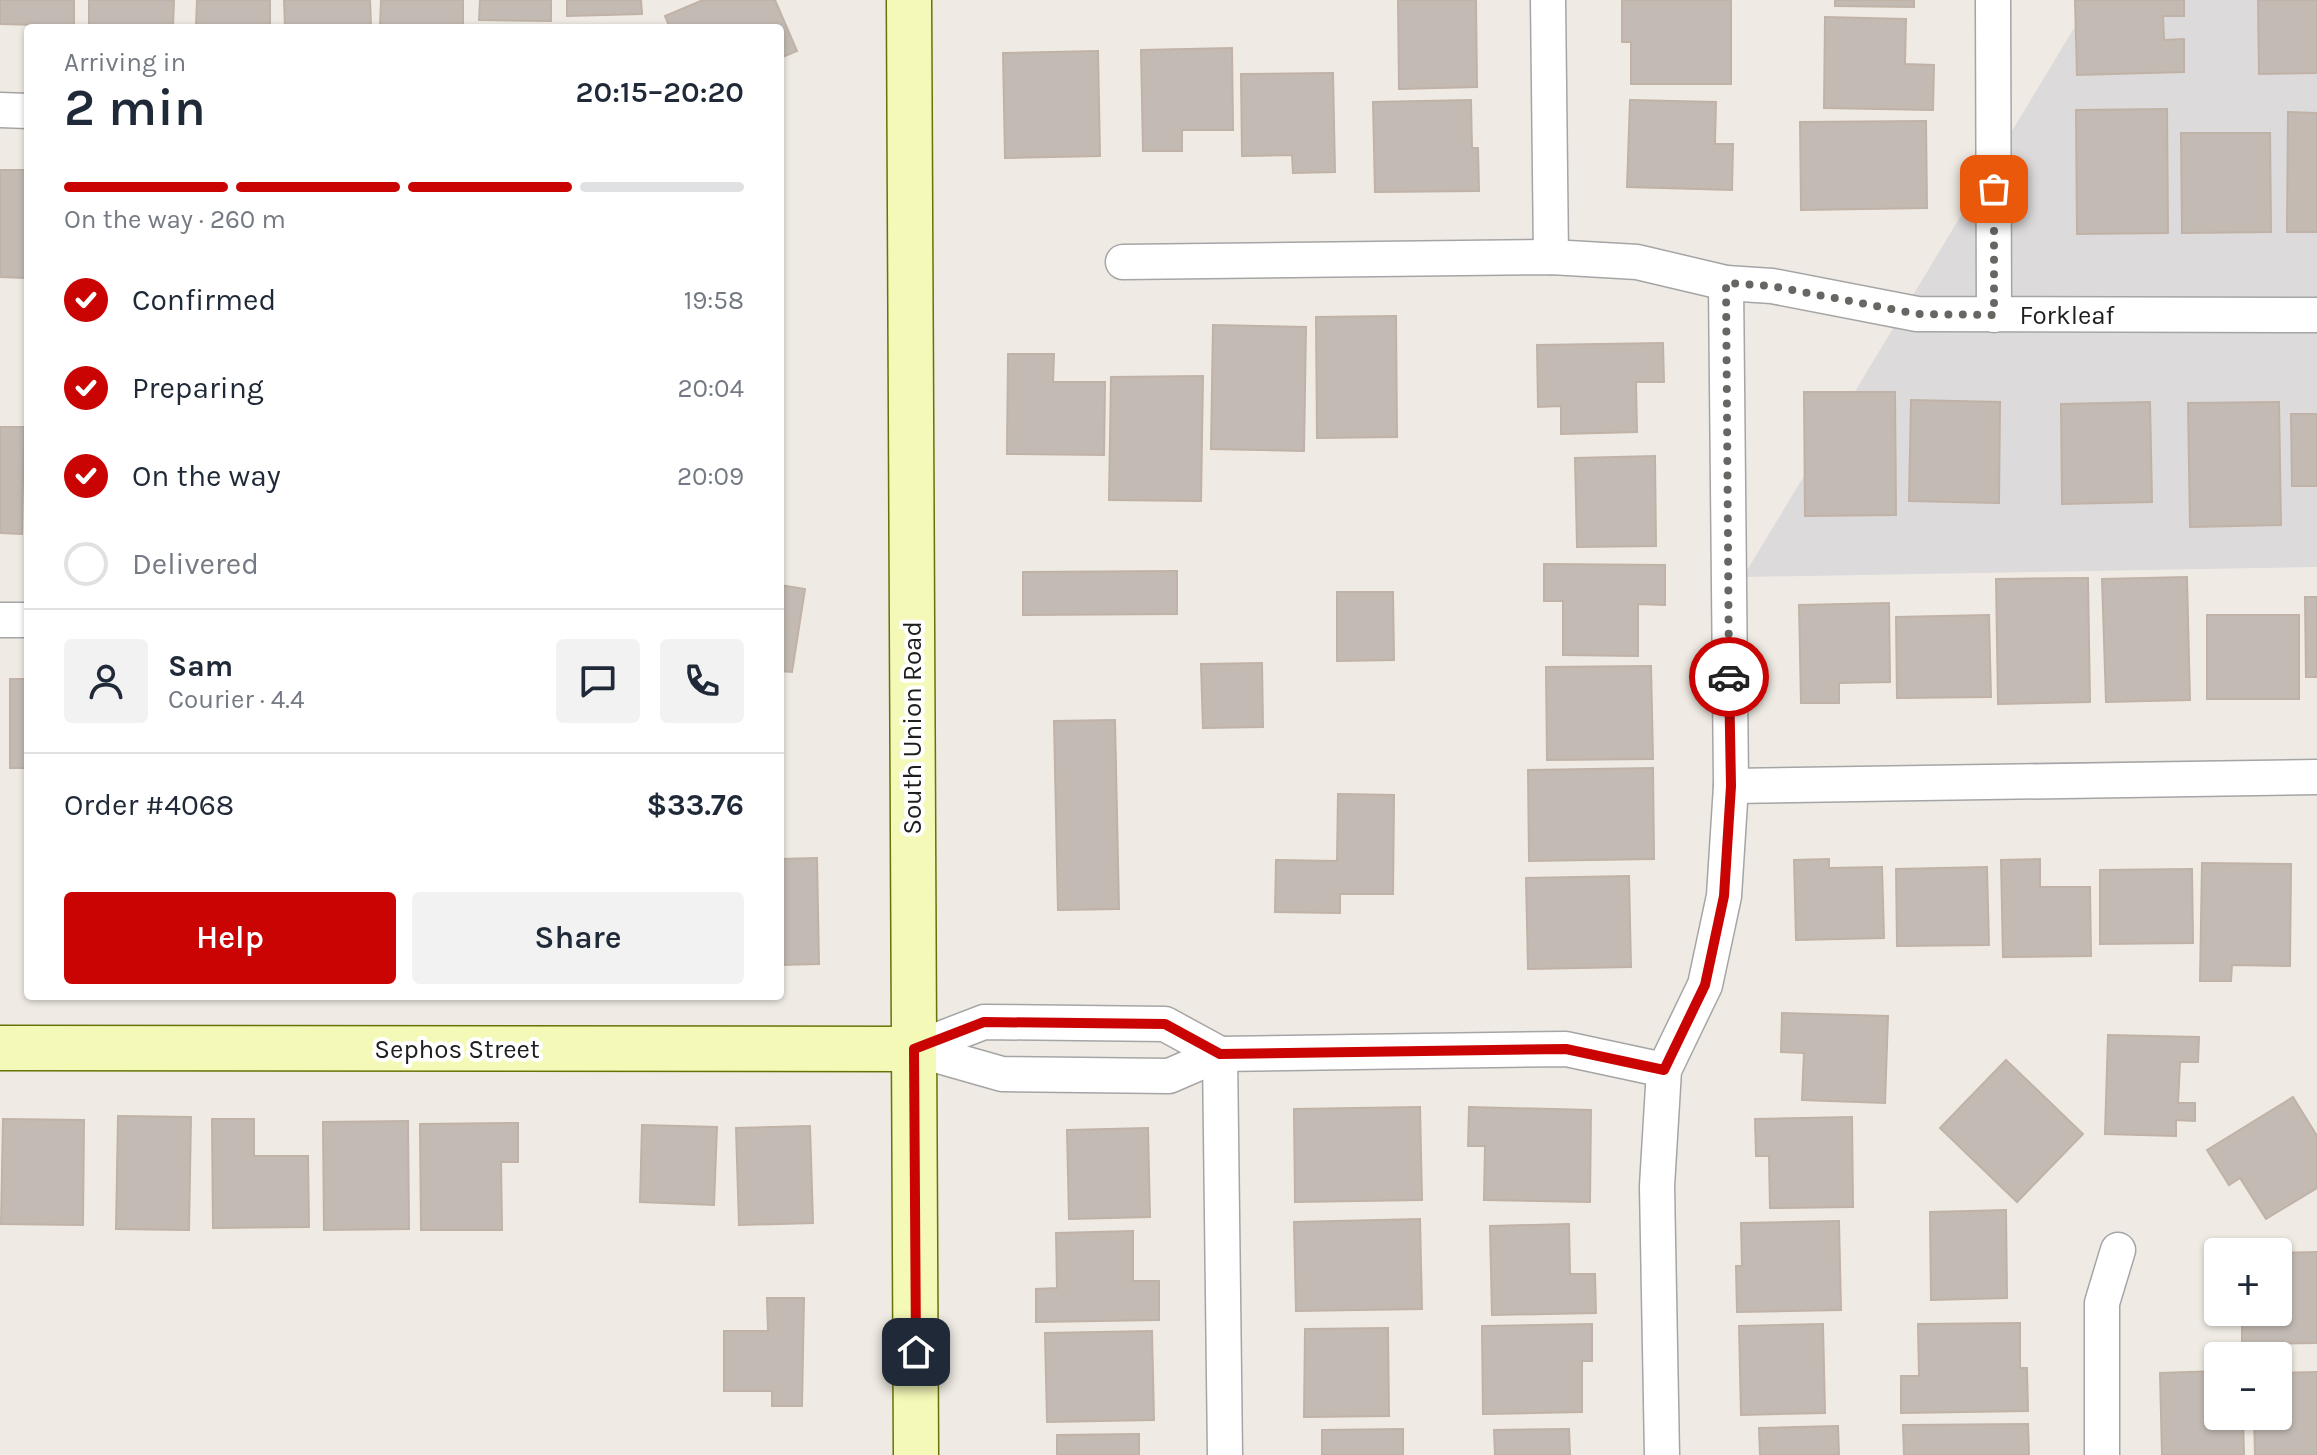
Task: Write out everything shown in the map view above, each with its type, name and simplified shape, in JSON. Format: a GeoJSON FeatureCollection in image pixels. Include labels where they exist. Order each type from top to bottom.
{"type":"FeatureCollection","features":[{"type":"Feature","properties":{"kind":"street","name":"South Union Road"},"geometry":{"type":"LineString","coordinates":[[909,0],[916,1455]]}},
{"type":"Feature","properties":{"kind":"street"},"geometry":{"type":"LineString","coordinates":[[1548,0],[1551,257]]}},
{"type":"Feature","properties":{"kind":"street"},"geometry":{"type":"LineString","coordinates":[[1993,0],[1994,315]]}},
{"type":"Feature","properties":{"kind":"street"},"geometry":{"type":"LineString","coordinates":[[0,110],[24,111]]}},
{"type":"Feature","properties":{"kind":"street","name":"Forkleaf"},"geometry":{"type":"LineString","coordinates":[[1123,262],[1551,257],[1637,262],[1726,283],[1772,286],[1917,314],[2317,315]]}},
{"type":"Feature","properties":{"kind":"street"},"geometry":{"type":"LineString","coordinates":[[1662,1455],[1657,1186],[1664,1070],[1705,985],[1724,896],[1731,786],[1726,283]]}},
{"type":"Feature","properties":{"kind":"street"},"geometry":{"type":"LineString","coordinates":[[0,620],[24,620]]}},
{"type":"Feature","properties":{"kind":"street"},"geometry":{"type":"LineString","coordinates":[[1731,786],[2317,777]]}},
{"type":"Feature","properties":{"kind":"street"},"geometry":{"type":"LineString","coordinates":[[914,1049],[984,1022],[1165,1024],[1220,1054]]}},
{"type":"Feature","properties":{"kind":"street","name":"Sephos Street"},"geometry":{"type":"LineString","coordinates":[[0,1048],[914,1049]]}},
{"type":"Feature","properties":{"kind":"street"},"geometry":{"type":"LineString","coordinates":[[914,1049],[1002,1074],[1169,1076],[1220,1054],[1566,1049],[1664,1070]]}},
{"type":"Feature","properties":{"kind":"street"},"geometry":{"type":"LineString","coordinates":[[1220,1054],[1225,1455]]}},
{"type":"Feature","properties":{"kind":"street"},"geometry":{"type":"LineString","coordinates":[[2102,1455],[2102,1303],[2118,1250]]}},
{"type":"Feature","properties":{"kind":"shaded area"},"geometry":{"type":"Polygon","coordinates":[[[2091,0],[2317,0],[2317,567],[1743,577],[2091,0]]]}},
{"type":"Feature","properties":{"kind":"building"},"geometry":{"type":"Polygon","coordinates":[[[0,0],[74,0],[74,24],[0,24],[0,0]]]}},
{"type":"Feature","properties":{"kind":"building"},"geometry":{"type":"Polygon","coordinates":[[[89,0],[174,0],[173,24],[89,24],[89,0]]]}},
{"type":"Feature","properties":{"kind":"building"},"geometry":{"type":"Polygon","coordinates":[[[197,0],[270,0],[270,24],[196,24],[197,0]]]}},
{"type":"Feature","properties":{"kind":"building"},"geometry":{"type":"Polygon","coordinates":[[[284,0],[370,0],[371,24],[285,24],[284,0]]]}},
{"type":"Feature","properties":{"kind":"building"},"geometry":{"type":"Polygon","coordinates":[[[381,0],[463,0],[463,24],[380,24],[381,0]]]}},
{"type":"Feature","properties":{"kind":"building"},"geometry":{"type":"Polygon","coordinates":[[[480,0],[551,0],[551,21],[479,20],[480,0]]]}},
{"type":"Feature","properties":{"kind":"building"},"geometry":{"type":"Polygon","coordinates":[[[567,0],[641,0],[642,14],[567,16],[567,0]]]}},
{"type":"Feature","properties":{"kind":"building"},"geometry":{"type":"Polygon","coordinates":[[[703,0],[775,0],[797,51],[784,56],[784,24],[668,24],[665,16],[703,0]]]}},
{"type":"Feature","properties":{"kind":"building"},"geometry":{"type":"Polygon","coordinates":[[[1398,0],[1476,0],[1477,87],[1399,89],[1398,0]]]}},
{"type":"Feature","properties":{"kind":"building"},"geometry":{"type":"Polygon","coordinates":[[[1622,0],[1731,0],[1731,84],[1631,84],[1631,42],[1622,42],[1622,0]]]}},
{"type":"Feature","properties":{"kind":"building"},"geometry":{"type":"Polygon","coordinates":[[[1835,0],[1914,0],[1914,7],[1835,6],[1835,0]]]}},
{"type":"Feature","properties":{"kind":"building"},"geometry":{"type":"Polygon","coordinates":[[[2075,0],[2184,0],[2184,16],[2163,16],[2164,40],[2184,39],[2184,72],[2077,75],[2075,0]]]}},
{"type":"Feature","properties":{"kind":"building"},"geometry":{"type":"Polygon","coordinates":[[[2258,0],[2317,0],[2317,73],[2259,74],[2258,0]]]}},
{"type":"Feature","properties":{"kind":"building"},"geometry":{"type":"Polygon","coordinates":[[[1825,17],[1906,19],[1905,64],[1934,65],[1933,110],[1824,108],[1825,17]]]}},
{"type":"Feature","properties":{"kind":"building"},"geometry":{"type":"Polygon","coordinates":[[[1232,48],[1233,130],[1182,130],[1182,151],[1143,151],[1141,50],[1232,48]]]}},
{"type":"Feature","properties":{"kind":"building"},"geometry":{"type":"Polygon","coordinates":[[[1098,51],[1100,156],[1005,158],[1003,53],[1098,51]]]}},
{"type":"Feature","properties":{"kind":"building"},"geometry":{"type":"Polygon","coordinates":[[[1333,73],[1335,172],[1293,173],[1292,155],[1242,156],[1241,74],[1333,73]]]}},
{"type":"Feature","properties":{"kind":"building"},"geometry":{"type":"Polygon","coordinates":[[[1471,100],[1472,148],[1478,148],[1479,191],[1375,192],[1373,102],[1471,100]]]}},
{"type":"Feature","properties":{"kind":"building"},"geometry":{"type":"Polygon","coordinates":[[[1630,100],[1716,102],[1715,144],[1733,144],[1732,190],[1627,187],[1630,100]]]}},
{"type":"Feature","properties":{"kind":"building"},"geometry":{"type":"Polygon","coordinates":[[[2167,109],[2168,233],[2077,234],[2076,110],[2167,109]]]}},
{"type":"Feature","properties":{"kind":"building"},"geometry":{"type":"Polygon","coordinates":[[[2288,112],[2317,113],[2317,232],[2287,232],[2288,112]]]}},
{"type":"Feature","properties":{"kind":"building"},"geometry":{"type":"Polygon","coordinates":[[[1926,121],[1927,208],[1801,210],[1800,122],[1926,121]]]}},
{"type":"Feature","properties":{"kind":"building"},"geometry":{"type":"Polygon","coordinates":[[[2181,133],[2270,133],[2271,232],[2182,233],[2181,133]]]}},
{"type":"Feature","properties":{"kind":"building"},"geometry":{"type":"Polygon","coordinates":[[[0,170],[24,170],[24,278],[0,277],[0,170]]]}},
{"type":"Feature","properties":{"kind":"building"},"geometry":{"type":"Polygon","coordinates":[[[1396,316],[1397,437],[1317,438],[1316,317],[1396,316]]]}},
{"type":"Feature","properties":{"kind":"building"},"geometry":{"type":"Polygon","coordinates":[[[1213,325],[1306,327],[1304,451],[1211,449],[1213,325]]]}},
{"type":"Feature","properties":{"kind":"building"},"geometry":{"type":"Polygon","coordinates":[[[1663,343],[1664,382],[1636,382],[1637,432],[1561,434],[1561,406],[1538,407],[1537,345],[1663,343]]]}},
{"type":"Feature","properties":{"kind":"building"},"geometry":{"type":"Polygon","coordinates":[[[1008,354],[1054,354],[1053,382],[1105,382],[1104,455],[1007,454],[1008,354]]]}},
{"type":"Feature","properties":{"kind":"building"},"geometry":{"type":"Polygon","coordinates":[[[1203,376],[1201,501],[1109,500],[1111,377],[1203,376]]]}},
{"type":"Feature","properties":{"kind":"building"},"geometry":{"type":"Polygon","coordinates":[[[1804,392],[1895,392],[1896,515],[1805,516],[1804,392]]]}},
{"type":"Feature","properties":{"kind":"building"},"geometry":{"type":"Polygon","coordinates":[[[1911,400],[2000,402],[1999,503],[1909,501],[1911,400]]]}},
{"type":"Feature","properties":{"kind":"building"},"geometry":{"type":"Polygon","coordinates":[[[2150,402],[2152,502],[2062,504],[2061,404],[2150,402]]]}},
{"type":"Feature","properties":{"kind":"building"},"geometry":{"type":"Polygon","coordinates":[[[2279,402],[2281,525],[2190,527],[2188,403],[2279,402]]]}},
{"type":"Feature","properties":{"kind":"building"},"geometry":{"type":"Polygon","coordinates":[[[2291,414],[2317,414],[2317,486],[2292,486],[2291,414]]]}},
{"type":"Feature","properties":{"kind":"building"},"geometry":{"type":"Polygon","coordinates":[[[0,427],[24,427],[22,534],[0,533],[0,427]]]}},
{"type":"Feature","properties":{"kind":"building"},"geometry":{"type":"Polygon","coordinates":[[[1655,456],[1656,546],[1577,547],[1575,458],[1655,456]]]}},
{"type":"Feature","properties":{"kind":"building"},"geometry":{"type":"Polygon","coordinates":[[[1544,564],[1665,565],[1665,605],[1638,604],[1638,656],[1563,655],[1563,601],[1544,601],[1544,564]]]}},
{"type":"Feature","properties":{"kind":"building"},"geometry":{"type":"Polygon","coordinates":[[[1177,571],[1177,614],[1023,615],[1023,572],[1177,571]]]}},
{"type":"Feature","properties":{"kind":"building"},"geometry":{"type":"Polygon","coordinates":[[[2187,577],[2190,700],[2106,702],[2102,579],[2187,577]]]}},
{"type":"Feature","properties":{"kind":"building"},"geometry":{"type":"Polygon","coordinates":[[[2088,578],[2090,702],[1998,704],[1996,579],[2088,578]]]}},
{"type":"Feature","properties":{"kind":"building"},"geometry":{"type":"Polygon","coordinates":[[[784,586],[805,589],[792,672],[784,671],[784,586]]]}},
{"type":"Feature","properties":{"kind":"building"},"geometry":{"type":"Polygon","coordinates":[[[1337,592],[1393,592],[1394,660],[1337,661],[1337,592]]]}},
{"type":"Feature","properties":{"kind":"building"},"geometry":{"type":"Polygon","coordinates":[[[2305,597],[2317,597],[2317,677],[2306,677],[2305,597]]]}},
{"type":"Feature","properties":{"kind":"building"},"geometry":{"type":"Polygon","coordinates":[[[1889,603],[1890,682],[1839,683],[1839,703],[1801,703],[1799,605],[1889,603]]]}},
{"type":"Feature","properties":{"kind":"building"},"geometry":{"type":"Polygon","coordinates":[[[1989,615],[1991,697],[1897,698],[1896,617],[1989,615]]]}},
{"type":"Feature","properties":{"kind":"building"},"geometry":{"type":"Polygon","coordinates":[[[2207,615],[2299,615],[2299,699],[2207,699],[2207,615]]]}},
{"type":"Feature","properties":{"kind":"building"},"geometry":{"type":"Polygon","coordinates":[[[1262,663],[1263,727],[1203,728],[1201,664],[1262,663]]]}},
{"type":"Feature","properties":{"kind":"building"},"geometry":{"type":"Polygon","coordinates":[[[1651,666],[1653,759],[1547,760],[1546,667],[1651,666]]]}},
{"type":"Feature","properties":{"kind":"building"},"geometry":{"type":"Polygon","coordinates":[[[10,679],[24,679],[24,768],[10,768],[10,679]]]}},
{"type":"Feature","properties":{"kind":"building"},"geometry":{"type":"Polygon","coordinates":[[[1115,720],[1119,909],[1058,910],[1054,721],[1115,720]]]}},
{"type":"Feature","properties":{"kind":"building"},"geometry":{"type":"Polygon","coordinates":[[[1653,768],[1654,859],[1529,861],[1528,770],[1653,768]]]}},
{"type":"Feature","properties":{"kind":"building"},"geometry":{"type":"Polygon","coordinates":[[[1338,794],[1394,795],[1393,894],[1340,894],[1340,913],[1275,912],[1276,860],[1337,861],[1338,794]]]}},
{"type":"Feature","properties":{"kind":"building"},"geometry":{"type":"Polygon","coordinates":[[[817,858],[819,964],[784,965],[784,859],[817,858]]]}},
{"type":"Feature","properties":{"kind":"building"},"geometry":{"type":"Polygon","coordinates":[[[1829,859],[1829,868],[1882,867],[1884,938],[1796,940],[1794,860],[1829,859]]]}},
{"type":"Feature","properties":{"kind":"building"},"geometry":{"type":"Polygon","coordinates":[[[2040,859],[2040,887],[2090,887],[2091,956],[2003,957],[2001,860],[2040,859]]]}},
{"type":"Feature","properties":{"kind":"building"},"geometry":{"type":"Polygon","coordinates":[[[2202,863],[2291,864],[2290,966],[2232,965],[2231,981],[2200,981],[2202,863]]]}},
{"type":"Feature","properties":{"kind":"building"},"geometry":{"type":"Polygon","coordinates":[[[1987,867],[1989,945],[1897,946],[1896,869],[1987,867]]]}},
{"type":"Feature","properties":{"kind":"building"},"geometry":{"type":"Polygon","coordinates":[[[2192,869],[2193,943],[2100,944],[2100,870],[2192,869]]]}},
{"type":"Feature","properties":{"kind":"building"},"geometry":{"type":"Polygon","coordinates":[[[1629,876],[1631,967],[1528,969],[1526,878],[1629,876]]]}},
{"type":"Feature","properties":{"kind":"building"},"geometry":{"type":"Polygon","coordinates":[[[1782,1013],[1888,1016],[1885,1103],[1802,1100],[1804,1053],[1781,1052],[1782,1013]]]}},
{"type":"Feature","properties":{"kind":"building"},"geometry":{"type":"Polygon","coordinates":[[[2108,1035],[2199,1037],[2198,1062],[2180,1062],[2178,1103],[2195,1103],[2195,1121],[2176,1120],[2176,1136],[2105,1134],[2108,1035]]]}},
{"type":"Feature","properties":{"kind":"building"},"geometry":{"type":"Polygon","coordinates":[[[2006,1060],[2083,1134],[2017,1202],[1940,1128],[2006,1060]]]}},
{"type":"Feature","properties":{"kind":"building"},"geometry":{"type":"Polygon","coordinates":[[[2293,1097],[2317,1136],[2317,1188],[2266,1219],[2240,1178],[2229,1185],[2207,1150],[2293,1097]]]}},
{"type":"Feature","properties":{"kind":"building"},"geometry":{"type":"Polygon","coordinates":[[[1420,1107],[1422,1200],[1295,1202],[1294,1109],[1420,1107]]]}},
{"type":"Feature","properties":{"kind":"building"},"geometry":{"type":"Polygon","coordinates":[[[1469,1107],[1591,1110],[1590,1202],[1484,1200],[1485,1146],[1468,1146],[1469,1107]]]}},
{"type":"Feature","properties":{"kind":"building"},"geometry":{"type":"Polygon","coordinates":[[[118,1116],[191,1117],[189,1230],[116,1229],[118,1116]]]}},
{"type":"Feature","properties":{"kind":"building"},"geometry":{"type":"Polygon","coordinates":[[[1852,1117],[1853,1207],[1770,1208],[1769,1156],[1756,1156],[1755,1119],[1852,1117]]]}},
{"type":"Feature","properties":{"kind":"building"},"geometry":{"type":"Polygon","coordinates":[[[3,1119],[84,1120],[83,1225],[1,1224],[3,1119]]]}},
{"type":"Feature","properties":{"kind":"building"},"geometry":{"type":"Polygon","coordinates":[[[212,1119],[254,1119],[254,1156],[308,1156],[309,1227],[213,1228],[212,1119]]]}},
{"type":"Feature","properties":{"kind":"building"},"geometry":{"type":"Polygon","coordinates":[[[408,1121],[409,1229],[324,1230],[323,1122],[408,1121]]]}},
{"type":"Feature","properties":{"kind":"building"},"geometry":{"type":"Polygon","coordinates":[[[518,1123],[518,1162],[501,1162],[502,1230],[421,1230],[420,1124],[518,1123]]]}},
{"type":"Feature","properties":{"kind":"building"},"geometry":{"type":"Polygon","coordinates":[[[642,1125],[717,1127],[714,1205],[640,1202],[642,1125]]]}},
{"type":"Feature","properties":{"kind":"building"},"geometry":{"type":"Polygon","coordinates":[[[810,1126],[813,1223],[739,1225],[736,1128],[810,1126]]]}},
{"type":"Feature","properties":{"kind":"building"},"geometry":{"type":"Polygon","coordinates":[[[1148,1128],[1150,1217],[1069,1219],[1067,1130],[1148,1128]]]}},
{"type":"Feature","properties":{"kind":"building"},"geometry":{"type":"Polygon","coordinates":[[[2006,1210],[2007,1298],[1931,1300],[1930,1212],[2006,1210]]]}},
{"type":"Feature","properties":{"kind":"building"},"geometry":{"type":"Polygon","coordinates":[[[1420,1219],[1422,1309],[1296,1311],[1294,1222],[1420,1219]]]}},
{"type":"Feature","properties":{"kind":"building"},"geometry":{"type":"Polygon","coordinates":[[[1839,1221],[1841,1310],[1737,1312],[1736,1266],[1742,1266],[1741,1223],[1839,1221]]]}},
{"type":"Feature","properties":{"kind":"building"},"geometry":{"type":"Polygon","coordinates":[[[1569,1224],[1570,1274],[1595,1274],[1596,1313],[1492,1315],[1490,1226],[1569,1224]]]}},
{"type":"Feature","properties":{"kind":"building"},"geometry":{"type":"Polygon","coordinates":[[[1133,1231],[1133,1281],[1159,1281],[1159,1320],[1036,1322],[1036,1289],[1057,1288],[1056,1233],[1133,1231]]]}},
{"type":"Feature","properties":{"kind":"building"},"geometry":{"type":"Polygon","coordinates":[[[2317,1252],[2317,1343],[2242,1342],[2242,1326],[2292,1326],[2292,1253],[2317,1252]]]}},
{"type":"Feature","properties":{"kind":"building"},"geometry":{"type":"Polygon","coordinates":[[[767,1298],[804,1298],[802,1406],[772,1406],[772,1391],[724,1391],[724,1331],[768,1331],[767,1298]]]}},
{"type":"Feature","properties":{"kind":"building"},"geometry":{"type":"Polygon","coordinates":[[[2020,1323],[2020,1368],[2027,1368],[2028,1411],[1901,1413],[1901,1376],[1919,1376],[1918,1324],[2020,1323]]]}},
{"type":"Feature","properties":{"kind":"building"},"geometry":{"type":"Polygon","coordinates":[[[1592,1324],[1592,1361],[1582,1361],[1582,1412],[1483,1414],[1482,1326],[1592,1324]]]}},
{"type":"Feature","properties":{"kind":"building"},"geometry":{"type":"Polygon","coordinates":[[[1823,1324],[1825,1413],[1741,1415],[1739,1326],[1823,1324]]]}},
{"type":"Feature","properties":{"kind":"building"},"geometry":{"type":"Polygon","coordinates":[[[1388,1328],[1389,1416],[1304,1417],[1305,1329],[1388,1328]]]}},
{"type":"Feature","properties":{"kind":"building"},"geometry":{"type":"Polygon","coordinates":[[[1152,1331],[1154,1420],[1047,1422],[1045,1333],[1152,1331]]]}},
{"type":"Feature","properties":{"kind":"building"},"geometry":{"type":"Polygon","coordinates":[[[2204,1371],[2204,1430],[2243,1430],[2244,1455],[2162,1455],[2160,1373],[2204,1371]]]}},
{"type":"Feature","properties":{"kind":"building"},"geometry":{"type":"Polygon","coordinates":[[[2317,1372],[2317,1455],[2255,1455],[2254,1430],[2292,1430],[2292,1373],[2317,1372]]]}},
{"type":"Feature","properties":{"kind":"building"},"geometry":{"type":"Polygon","coordinates":[[[2028,1424],[2029,1455],[1904,1455],[1903,1425],[2028,1424]]]}},
{"type":"Feature","properties":{"kind":"building"},"geometry":{"type":"Polygon","coordinates":[[[1838,1426],[1839,1455],[1760,1455],[1759,1428],[1838,1426]]]}},
{"type":"Feature","properties":{"kind":"building"},"geometry":{"type":"Polygon","coordinates":[[[1403,1429],[1403,1455],[1322,1455],[1322,1430],[1403,1429]]]}},
{"type":"Feature","properties":{"kind":"building"},"geometry":{"type":"Polygon","coordinates":[[[1569,1429],[1570,1455],[1495,1455],[1494,1430],[1569,1429]]]}},
{"type":"Feature","properties":{"kind":"building"},"geometry":{"type":"Polygon","coordinates":[[[1139,1434],[1139,1455],[1057,1455],[1057,1435],[1139,1434]]]}},
{"type":"Feature","properties":{"kind":"way so far"},"geometry":{"type":"LineString","coordinates":[[1729,677],[1726,283],[1772,286],[1917,314],[1994,315],[1994,189]]}},
{"type":"Feature","properties":{"kind":"route"},"geometry":{"type":"LineString","coordinates":[[916,1352],[914,1049],[984,1022],[1165,1024],[1220,1054],[1566,1049],[1664,1070],[1705,985],[1724,896],[1731,786],[1729,677]]}}]}
